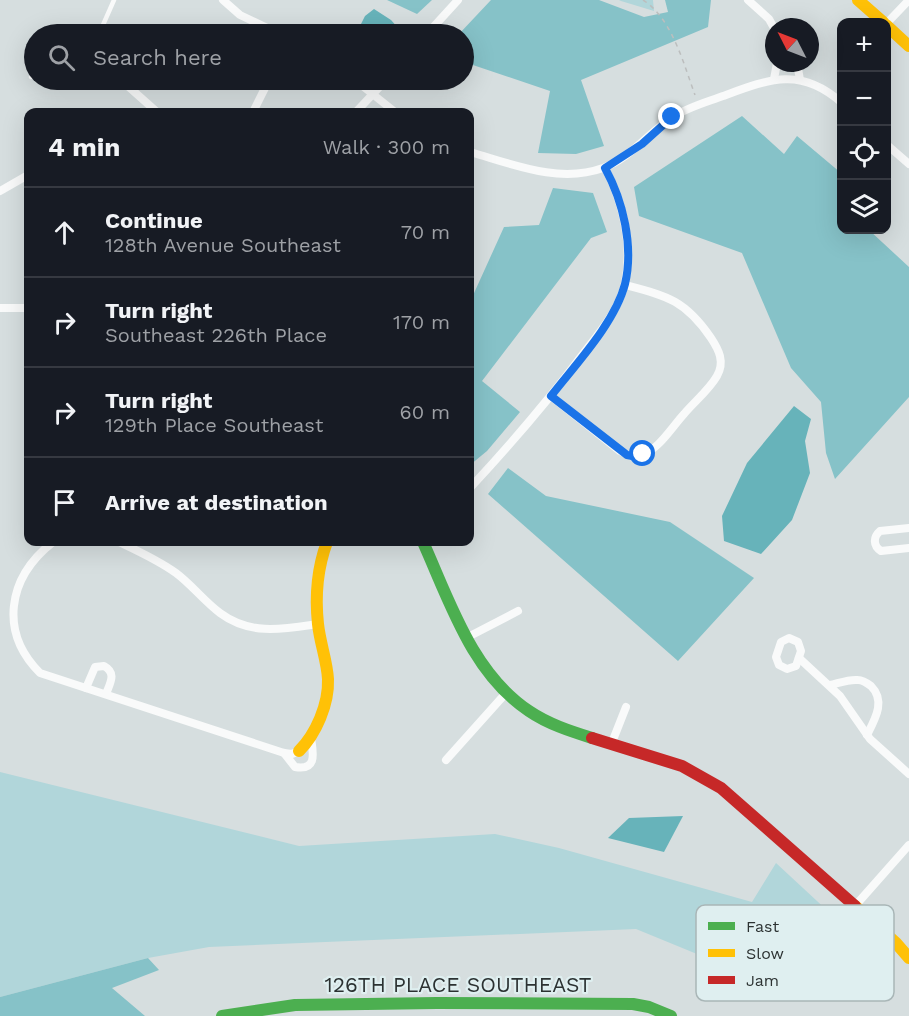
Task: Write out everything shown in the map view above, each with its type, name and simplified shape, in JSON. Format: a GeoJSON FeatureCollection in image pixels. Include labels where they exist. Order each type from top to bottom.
{"type":"FeatureCollection","features":[{"type":"Feature","properties":{"kind":"street"},"geometry":{"type":"LineString","coordinates":[[223,0],[240,15],[259,24]]}},
{"type":"Feature","properties":{"kind":"street"},"geometry":{"type":"LineString","coordinates":[[435,24],[458,0]]}},
{"type":"Feature","properties":{"kind":"street"},"geometry":{"type":"LineString","coordinates":[[748,0],[768,18]]}},
{"type":"Feature","properties":{"kind":"street"},"geometry":{"type":"LineString","coordinates":[[858,0],[878,18]]}},
{"type":"Feature","properties":{"kind":"street"},"geometry":{"type":"LineString","coordinates":[[891,18],[909,0]]}},
{"type":"Feature","properties":{"kind":"street"},"geometry":{"type":"LineString","coordinates":[[891,30],[909,46]]}},
{"type":"Feature","properties":{"kind":"street"},"geometry":{"type":"LineString","coordinates":[[774,79],[775,72]]}},
{"type":"Feature","properties":{"kind":"street"},"geometry":{"type":"LineString","coordinates":[[799,72],[800,80]]}},
{"type":"Feature","properties":{"kind":"street"},"geometry":{"type":"LineString","coordinates":[[474,153],[532,170],[569,174],[605,168],[642,144],[672,117],[761,82],[774,79],[807,81],[823,88],[837,99]]}},
{"type":"Feature","properties":{"kind":"street"},"geometry":{"type":"LineString","coordinates":[[132,90],[152,108]]}},
{"type":"Feature","properties":{"kind":"street"},"geometry":{"type":"LineString","coordinates":[[255,108],[264,90]]}},
{"type":"Feature","properties":{"kind":"street"},"geometry":{"type":"LineString","coordinates":[[368,90],[390,108]]}},
{"type":"Feature","properties":{"kind":"street"},"geometry":{"type":"LineString","coordinates":[[360,108],[377,90]]}},
{"type":"Feature","properties":{"kind":"street"},"geometry":{"type":"LineString","coordinates":[[891,148],[909,164]]}},
{"type":"Feature","properties":{"kind":"street"},"geometry":{"type":"LineString","coordinates":[[474,483],[551,396],[605,326],[625,285],[627,236],[615,187],[605,168]]}},
{"type":"Feature","properties":{"kind":"street"},"geometry":{"type":"LineString","coordinates":[[0,191],[24,178]]}},
{"type":"Feature","properties":{"kind":"street"},"geometry":{"type":"LineString","coordinates":[[551,396],[620,450],[636,456],[656,445],[713,381],[720,367],[719,350],[693,314],[671,299],[625,285]]}},
{"type":"Feature","properties":{"kind":"street"},"geometry":{"type":"LineString","coordinates":[[0,308],[24,308]]}},
{"type":"Feature","properties":{"kind":"street"},"geometry":{"type":"LineString","coordinates":[[909,528],[880,531],[874,542],[881,551],[909,548]]}},
{"type":"Feature","properties":{"kind":"street"},"geometry":{"type":"LineString","coordinates":[[6,598],[9,590],[48,546]]}},
{"type":"Feature","properties":{"kind":"street"},"geometry":{"type":"LineString","coordinates":[[127,546],[158,561],[177,574],[221,614],[237,622],[275,631],[318,624]]}},
{"type":"Feature","properties":{"kind":"street"},"geometry":{"type":"LineString","coordinates":[[10,645],[25,664],[39,673],[292,754],[299,751],[311,738],[327,696],[329,681],[318,624],[317,583],[320,558],[325,546]]}},
{"type":"Feature","properties":{"kind":"street"},"geometry":{"type":"LineString","coordinates":[[425,546],[466,638],[483,665],[506,693],[529,711],[554,725],[681,766],[721,788],[854,905]]}},
{"type":"Feature","properties":{"kind":"street"},"geometry":{"type":"LineString","coordinates":[[466,638],[518,611]]}},
{"type":"Feature","properties":{"kind":"street"},"geometry":{"type":"LineString","coordinates":[[800,658],[830,685],[867,735],[909,774]]}},
{"type":"Feature","properties":{"kind":"street"},"geometry":{"type":"LineString","coordinates":[[86,688],[95,667],[104,666],[111,671],[113,676],[106,694]]}},
{"type":"Feature","properties":{"kind":"street"},"geometry":{"type":"LineString","coordinates":[[830,685],[862,680],[873,689],[877,696],[878,714],[867,735]]}},
{"type":"Feature","properties":{"kind":"street"},"geometry":{"type":"LineString","coordinates":[[446,760],[506,693]]}},
{"type":"Feature","properties":{"kind":"street"},"geometry":{"type":"LineString","coordinates":[[611,745],[626,707]]}},
{"type":"Feature","properties":{"kind":"street"},"geometry":{"type":"LineString","coordinates":[[284,753],[296,767],[306,767],[314,755],[311,738]]}},
{"type":"Feature","properties":{"kind":"street"},"geometry":{"type":"LineString","coordinates":[[856,905],[909,845]]}},
{"type":"Feature","properties":{"kind":"street"},"geometry":{"type":"LineString","coordinates":[[894,941],[909,958]]}},
{"type":"Feature","properties":{"kind":"street","name":"126TH PLACE SOUTHEAST"},"geometry":{"type":"LineString","coordinates":[[222,1016],[268,1013],[295,1005],[437,1003],[633,1004],[649,1007],[671,1016]]}},
{"type":"Feature","properties":{"kind":"lane"},"geometry":{"type":"LineString","coordinates":[[103,24],[114,0]]}},
{"type":"Feature","properties":{"kind":"path"},"geometry":{"type":"LineString","coordinates":[[643,0],[657,14],[675,39],[699,105]]}},
{"type":"Feature","properties":{"kind":"shaded area"},"geometry":{"type":"Polygon","coordinates":[[[387,0],[432,0],[417,14],[387,0]]]}},
{"type":"Feature","properties":{"kind":"shaded area"},"geometry":{"type":"Polygon","coordinates":[[[491,0],[599,0],[644,17],[668,12],[665,0],[711,0],[708,27],[581,80],[604,146],[576,154],[538,153],[550,91],[474,65],[474,24],[468,24],[491,0]]]}},
{"type":"Feature","properties":{"kind":"shaded area"},"geometry":{"type":"Polygon","coordinates":[[[619,0],[653,0],[654,11],[621,1],[619,0]]]}},
{"type":"Feature","properties":{"kind":"shaded area"},"geometry":{"type":"Polygon","coordinates":[[[374,9],[395,24],[361,24],[365,16],[374,9]]]}},
{"type":"Feature","properties":{"kind":"shaded area"},"geometry":{"type":"Polygon","coordinates":[[[742,116],[784,154],[797,136],[837,170],[837,234],[873,234],[909,267],[909,397],[835,479],[826,453],[821,402],[791,368],[742,253],[639,216],[634,187],[742,116]]]}},
{"type":"Feature","properties":{"kind":"shaded area"},"geometry":{"type":"Polygon","coordinates":[[[553,188],[593,193],[607,232],[591,238],[482,381],[520,412],[487,451],[474,462],[474,293],[504,227],[539,225],[553,188]]]}},
{"type":"Feature","properties":{"kind":"shaded area"},"geometry":{"type":"Polygon","coordinates":[[[794,406],[811,419],[805,441],[810,473],[792,520],[761,554],[724,541],[722,516],[747,463],[794,406]]]}},
{"type":"Feature","properties":{"kind":"shaded area"},"geometry":{"type":"Polygon","coordinates":[[[508,468],[546,496],[670,522],[754,578],[678,661],[488,494],[508,468]]]}},
{"type":"Feature","properties":{"kind":"shaded area"},"geometry":{"type":"Polygon","coordinates":[[[0,772],[299,846],[495,834],[559,848],[752,902],[776,863],[821,905],[696,905],[696,954],[636,929],[209,947],[148,958],[0,997],[0,772]]]}},
{"type":"Feature","properties":{"kind":"shaded area"},"geometry":{"type":"Polygon","coordinates":[[[683,816],[664,852],[608,838],[629,818],[683,816]]]}},
{"type":"Feature","properties":{"kind":"shaded area"},"geometry":{"type":"Polygon","coordinates":[[[148,958],[159,970],[112,988],[145,1016],[0,1016],[0,997],[148,958]]]}},
{"type":"Feature","properties":{"kind":"traffic: fast"},"geometry":{"type":"LineString","coordinates":[[425,546],[453,612],[492,677],[509,695],[536,716],[559,727],[592,738]]}},
{"type":"Feature","properties":{"kind":"traffic: fast"},"geometry":{"type":"LineString","coordinates":[[222,1016],[295,1005],[437,1003],[633,1004],[649,1007],[671,1016]]}},
{"type":"Feature","properties":{"kind":"traffic: slow"},"geometry":{"type":"LineString","coordinates":[[858,0],[878,18]]}},
{"type":"Feature","properties":{"kind":"traffic: slow"},"geometry":{"type":"LineString","coordinates":[[891,30],[909,46]]}},
{"type":"Feature","properties":{"kind":"traffic: slow"},"geometry":{"type":"LineString","coordinates":[[299,751],[316,727],[324,708],[328,689],[317,603],[319,572],[326,546]]}},
{"type":"Feature","properties":{"kind":"traffic: slow"},"geometry":{"type":"LineString","coordinates":[[894,941],[909,958]]}},
{"type":"Feature","properties":{"kind":"traffic: jam"},"geometry":{"type":"LineString","coordinates":[[592,738],[682,766],[721,788],[854,905]]}},
{"type":"Feature","properties":{"kind":"route"},"geometry":{"type":"LineString","coordinates":[[643,454],[627,455],[551,396],[605,326],[625,285],[627,236],[615,187],[605,168],[642,144],[672,117]]}}]}
